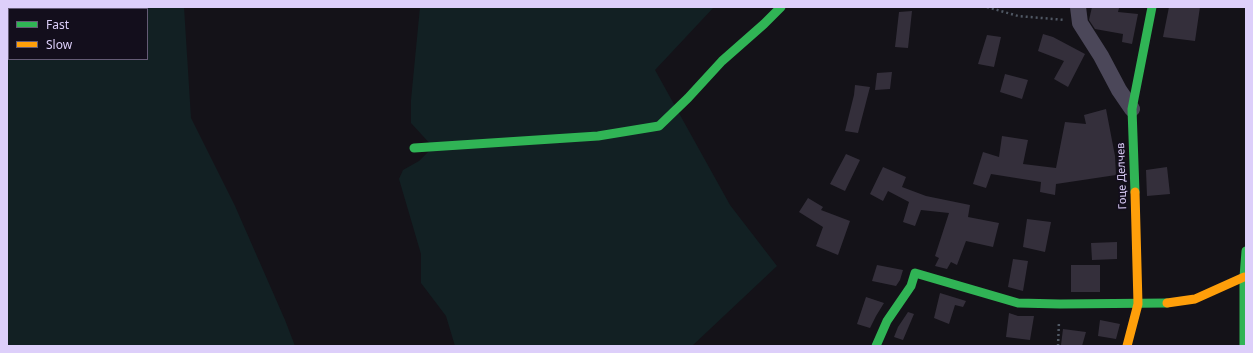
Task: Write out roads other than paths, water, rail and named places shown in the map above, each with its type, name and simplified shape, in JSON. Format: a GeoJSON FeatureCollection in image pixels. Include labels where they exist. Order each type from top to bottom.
{"type":"FeatureCollection","features":[{"type":"Feature","properties":{"kind":"street"},"geometry":{"type":"LineString","coordinates":[[414,148],[598,136],[659,126],[688,98],[722,61],[781,7]]}},
{"type":"Feature","properties":{"kind":"street"},"geometry":{"type":"LineString","coordinates":[[1078,7],[1080,23],[1101,56],[1119,90],[1132,109]]}},
{"type":"Feature","properties":{"kind":"street","name":"Гоце Делчев"},"geometry":{"type":"LineString","coordinates":[[1128,346],[1138,304],[1132,109],[1152,7]]}},
{"type":"Feature","properties":{"kind":"street"},"geometry":{"type":"LineString","coordinates":[[1244,346],[1244,277],[1246,251]]}},
{"type":"Feature","properties":{"kind":"street"},"geometry":{"type":"LineString","coordinates":[[876,346],[887,321],[911,286],[915,273],[1018,303],[1060,304],[1162,304],[1195,299],[1244,277]]}}]}
